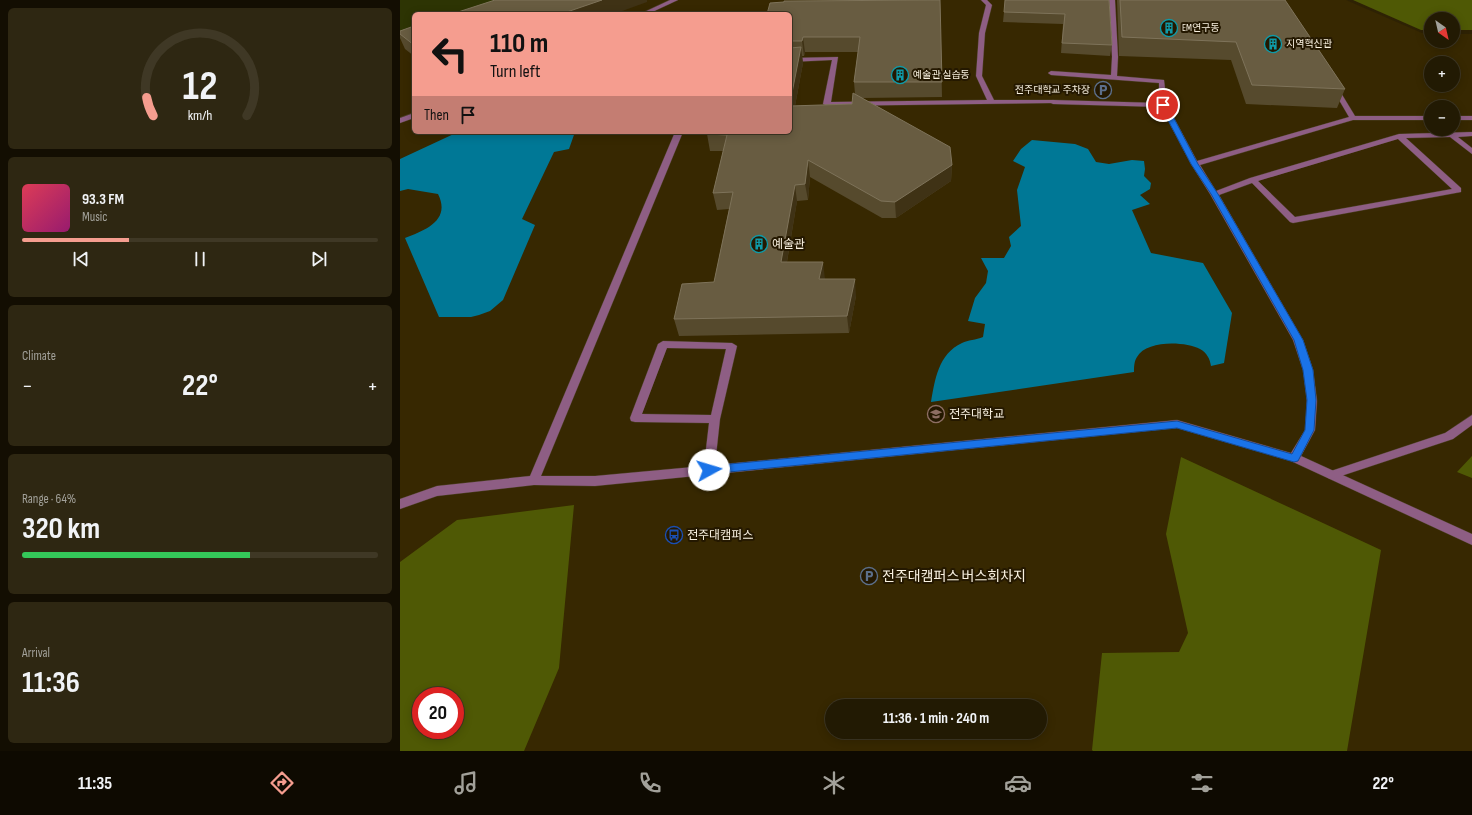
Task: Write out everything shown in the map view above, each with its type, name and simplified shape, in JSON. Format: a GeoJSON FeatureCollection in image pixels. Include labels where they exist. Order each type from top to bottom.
{"type":"FeatureCollection","features":[{"type":"Feature","properties":{"kind":"street"},"geometry":{"type":"LineString","coordinates":[[648,12],[675,0]]}},
{"type":"Feature","properties":{"kind":"street"},"geometry":{"type":"LineString","coordinates":[[984,0],[989,5],[982,33],[979,76],[992,103]]}},
{"type":"Feature","properties":{"kind":"street"},"geometry":{"type":"LineString","coordinates":[[1112,0],[1115,57],[1114,77]]}},
{"type":"Feature","properties":{"kind":"street"},"geometry":{"type":"LineString","coordinates":[[792,60],[836,58],[827,104],[1053,102],[1163,105]]}},
{"type":"Feature","properties":{"kind":"street"},"geometry":{"type":"LineString","coordinates":[[1051,73],[1162,81],[1163,105],[1195,164],[1214,194],[1298,340],[1308,370],[1312,400],[1310,430],[1294,458]]}},
{"type":"Feature","properties":{"kind":"street"},"geometry":{"type":"LineString","coordinates":[[1330,79],[1353,118]]}},
{"type":"Feature","properties":{"kind":"street"},"geometry":{"type":"LineString","coordinates":[[400,121],[412,116]]}},
{"type":"Feature","properties":{"kind":"street"},"geometry":{"type":"LineString","coordinates":[[1195,164],[1353,118],[1424,118]]}},
{"type":"Feature","properties":{"kind":"street"},"geometry":{"type":"LineString","coordinates":[[1460,118],[1472,118]]}},
{"type":"Feature","properties":{"kind":"street"},"geometry":{"type":"LineString","coordinates":[[534,480],[678,134]]}},
{"type":"Feature","properties":{"kind":"street"},"geometry":{"type":"LineString","coordinates":[[1460,135],[1472,134]]}},
{"type":"Feature","properties":{"kind":"street"},"geometry":{"type":"LineString","coordinates":[[1214,194],[1253,180],[1399,136],[1424,136]]}},
{"type":"Feature","properties":{"kind":"street"},"geometry":{"type":"LineString","coordinates":[[1253,180],[1293,220],[1458,190],[1399,136]]}},
{"type":"Feature","properties":{"kind":"street"},"geometry":{"type":"LineString","coordinates":[[1453,136],[1472,152]]}},
{"type":"Feature","properties":{"kind":"street"},"geometry":{"type":"LineString","coordinates":[[709,470],[715,419],[732,346],[663,344],[635,418],[715,419]]}},
{"type":"Feature","properties":{"kind":"street"},"geometry":{"type":"LineString","coordinates":[[1332,475],[1449,436],[1472,419]]}},
{"type":"Feature","properties":{"kind":"street"},"geometry":{"type":"LineString","coordinates":[[400,504],[437,490],[534,480],[595,481],[1177,424],[1294,458],[1472,540]]}},
{"type":"Feature","properties":{"kind":"shaded area","name":"전주대학교"},"geometry":{"type":"Polygon","coordinates":[[[400,0],[1346,0],[1424,33],[1424,48],[1460,48],[1460,34],[1472,34],[1472,751],[400,751],[400,0]]]}},
{"type":"Feature","properties":{"kind":"green space"},"geometry":{"type":"Polygon","coordinates":[[[400,0],[517,0],[481,12],[412,12],[412,35],[400,39],[400,0]]]}},
{"type":"Feature","properties":{"kind":"green space"},"geometry":{"type":"Polygon","coordinates":[[[1353,0],[1472,0],[1472,30],[1460,30],[1460,12],[1424,12],[1424,30],[1353,0]]]}},
{"type":"Feature","properties":{"kind":"green space"},"geometry":{"type":"Polygon","coordinates":[[[1472,456],[1472,478],[1457,472],[1472,456]]]}},
{"type":"Feature","properties":{"kind":"green space"},"geometry":{"type":"Polygon","coordinates":[[[1181,457],[1381,550],[1347,751],[1092,750],[1102,653],[1179,652],[1188,633],[1166,534],[1181,457]]]}},
{"type":"Feature","properties":{"kind":"green space"},"geometry":{"type":"Polygon","coordinates":[[[574,505],[559,668],[524,751],[400,751],[400,562],[457,520],[574,505]]]}},
{"type":"Feature","properties":{"kind":"water"},"geometry":{"type":"Polygon","coordinates":[[[454,134],[574,134],[569,149],[554,152],[522,219],[535,225],[503,300],[490,311],[471,317],[439,317],[405,238],[434,223],[439,217],[441,203],[438,194],[408,189],[400,191],[400,159],[454,134]]]}},
{"type":"Feature","properties":{"kind":"water"},"geometry":{"type":"Polygon","coordinates":[[[1032,140],[1075,144],[1088,149],[1096,162],[1109,164],[1132,160],[1144,161],[1144,176],[1151,183],[1150,189],[1140,195],[1150,204],[1132,210],[1151,253],[1203,263],[1232,313],[1224,363],[1211,366],[1205,352],[1193,346],[1185,344],[1157,345],[1142,351],[1135,360],[1134,372],[931,402],[939,368],[948,354],[962,343],[983,337],[985,324],[968,321],[975,298],[986,283],[988,271],[981,258],[1004,258],[1011,246],[1009,237],[1021,226],[1017,190],[1025,167],[1013,161],[1021,149],[1032,140]]]}},
{"type":"Feature","properties":{"kind":"building"},"geometry":{"type":"Polygon","coordinates":[[[495,0],[602,0],[567,12],[458,12],[495,0]]]}},
{"type":"Feature","properties":{"kind":"building","name":"예술관 실습동"},"geometry":{"type":"Polygon","coordinates":[[[940,0],[942,82],[854,82],[860,37],[803,37],[802,41],[792,41],[792,12],[768,12],[770,3],[784,1],[940,0]]]}},
{"type":"Feature","properties":{"kind":"building"},"geometry":{"type":"Polygon","coordinates":[[[1005,0],[1109,0],[1112,45],[1062,43],[1065,14],[1004,12],[1005,0]]]}},
{"type":"Feature","properties":{"kind":"building"},"geometry":{"type":"Polygon","coordinates":[[[1120,0],[1285,0],[1345,89],[1252,85],[1236,42],[1122,37],[1120,0]]]}},
{"type":"Feature","properties":{"kind":"building"},"geometry":{"type":"Polygon","coordinates":[[[412,27],[412,43],[400,34],[400,31],[412,27]]]}},
{"type":"Feature","properties":{"kind":"building"},"geometry":{"type":"Polygon","coordinates":[[[801,47],[792,93],[792,48],[801,47]]]}},
{"type":"Feature","properties":{"kind":"building"},"geometry":{"type":"Polygon","coordinates":[[[853,93],[950,147],[952,165],[895,202],[881,201],[808,160],[805,184],[795,185],[781,262],[823,262],[819,279],[855,279],[847,316],[674,319],[682,284],[714,282],[733,192],[713,193],[727,135],[707,134],[792,134],[792,106],[852,104],[853,93]]]}},
{"type":"Feature","properties":{"kind":"place","name":"EM연구동"},"geometry":{"type":"Point","coordinates":[1169,28]}},
{"type":"Feature","properties":{"kind":"place","name":"지역혁신관"},"geometry":{"type":"Point","coordinates":[1273,44]}},
{"type":"Feature","properties":{"kind":"place","name":"예술관 실습동"},"geometry":{"type":"Point","coordinates":[900,75]}},
{"type":"Feature","properties":{"kind":"place","name":"전주대학교 주차장"},"geometry":{"type":"Point","coordinates":[1103,90]}},
{"type":"Feature","properties":{"kind":"place","name":"예술관"},"geometry":{"type":"Point","coordinates":[759,244]}},
{"type":"Feature","properties":{"kind":"place","name":"전주대학교"},"geometry":{"type":"Point","coordinates":[936,414]}},
{"type":"Feature","properties":{"kind":"place","name":"전주대캠퍼스"},"geometry":{"type":"Point","coordinates":[674,535]}},
{"type":"Feature","properties":{"kind":"place","name":"전주대캠퍼스 버스회차지"},"geometry":{"type":"Point","coordinates":[869,576]}},
{"type":"Feature","properties":{"kind":"route"},"geometry":{"type":"LineString","coordinates":[[709,470],[1177,424],[1294,458],[1310,430],[1312,400],[1308,370],[1298,340],[1214,194],[1195,164],[1163,105]]}}]}
